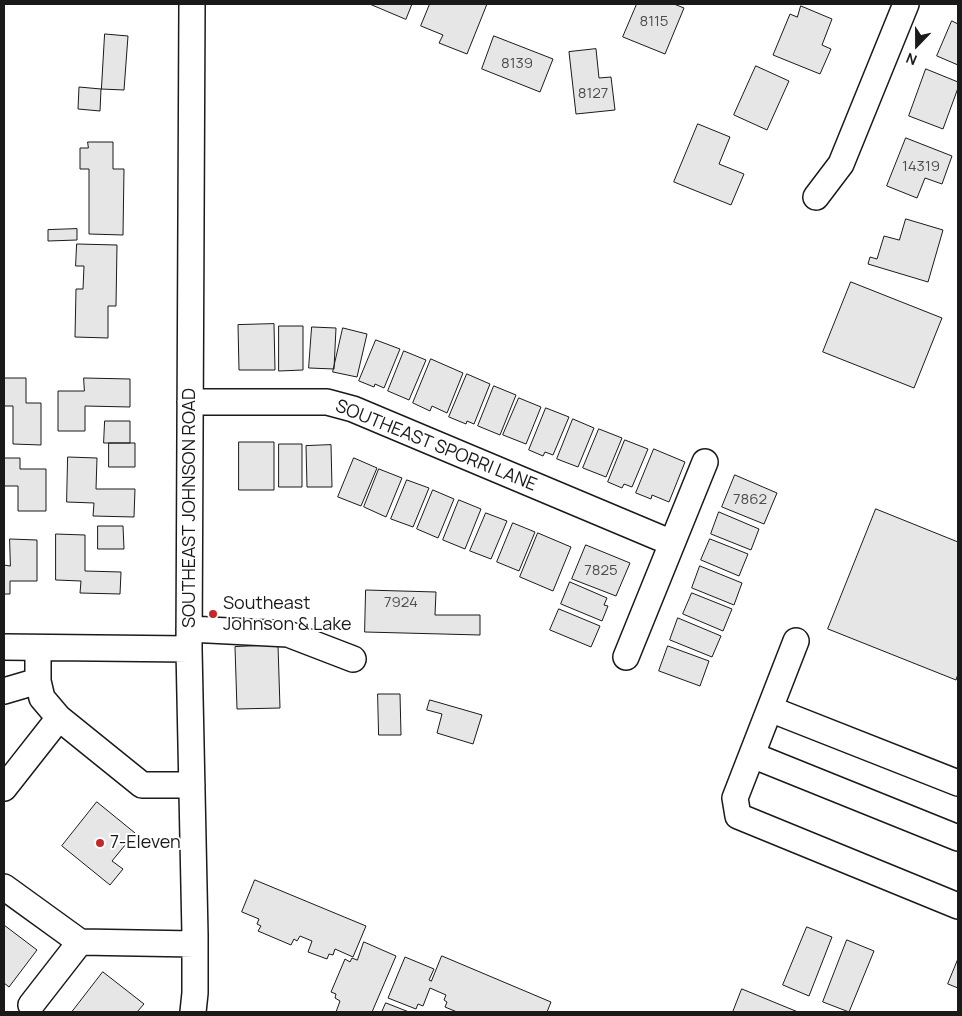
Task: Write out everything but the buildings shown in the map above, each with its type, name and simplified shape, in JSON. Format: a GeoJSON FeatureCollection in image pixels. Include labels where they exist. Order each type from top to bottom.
{"type":"FeatureCollection","features":[{"type":"Feature","properties":{"kind":"street","name":"SOUTHEAST JOHNSON ROAD"},"geometry":{"type":"LineString","coordinates":[[192,4],[189,639],[195,944],[193,1012]]}},
{"type":"Feature","properties":{"kind":"street"},"geometry":{"type":"LineString","coordinates":[[816,197],[841,164],[906,4]]}},
{"type":"Feature","properties":{"kind":"street","name":"SOUTHEAST SPORRI LANE"},"geometry":{"type":"LineString","coordinates":[[190,402],[327,402],[353,409],[672,543]]}},
{"type":"Feature","properties":{"kind":"street"},"geometry":{"type":"LineString","coordinates":[[626,657],[705,462]]}},
{"type":"Feature","properties":{"kind":"street"},"geometry":{"type":"LineString","coordinates":[[4,648],[38,648],[288,634],[353,659]]}},
{"type":"Feature","properties":{"kind":"street"},"geometry":{"type":"LineString","coordinates":[[796,641],[735,798],[738,816],[958,906]]}},
{"type":"Feature","properties":{"kind":"street"},"geometry":{"type":"LineString","coordinates":[[38,648],[38,682],[42,698],[59,718],[142,786],[192,785]]}},
{"type":"Feature","properties":{"kind":"street"},"geometry":{"type":"LineString","coordinates":[[4,691],[38,682]]}},
{"type":"Feature","properties":{"kind":"street"},"geometry":{"type":"LineString","coordinates":[[770,709],[958,783]]}},
{"type":"Feature","properties":{"kind":"street"},"geometry":{"type":"LineString","coordinates":[[4,788],[59,718]]}},
{"type":"Feature","properties":{"kind":"street"},"geometry":{"type":"LineString","coordinates":[[752,755],[958,838]]}},
{"type":"Feature","properties":{"kind":"street"},"geometry":{"type":"LineString","coordinates":[[4,887],[80,942],[195,944]]}},
{"type":"Feature","properties":{"kind":"street"},"geometry":{"type":"LineString","coordinates":[[31,1005],[80,942]]}},
{"type":"Feature","properties":{"kind":"place","name":"Southeast Johnson & Lake"},"geometry":{"type":"Point","coordinates":[213,614]}},
{"type":"Feature","properties":{"kind":"place","name":"7-Eleven"},"geometry":{"type":"Point","coordinates":[100,843]}}]}
